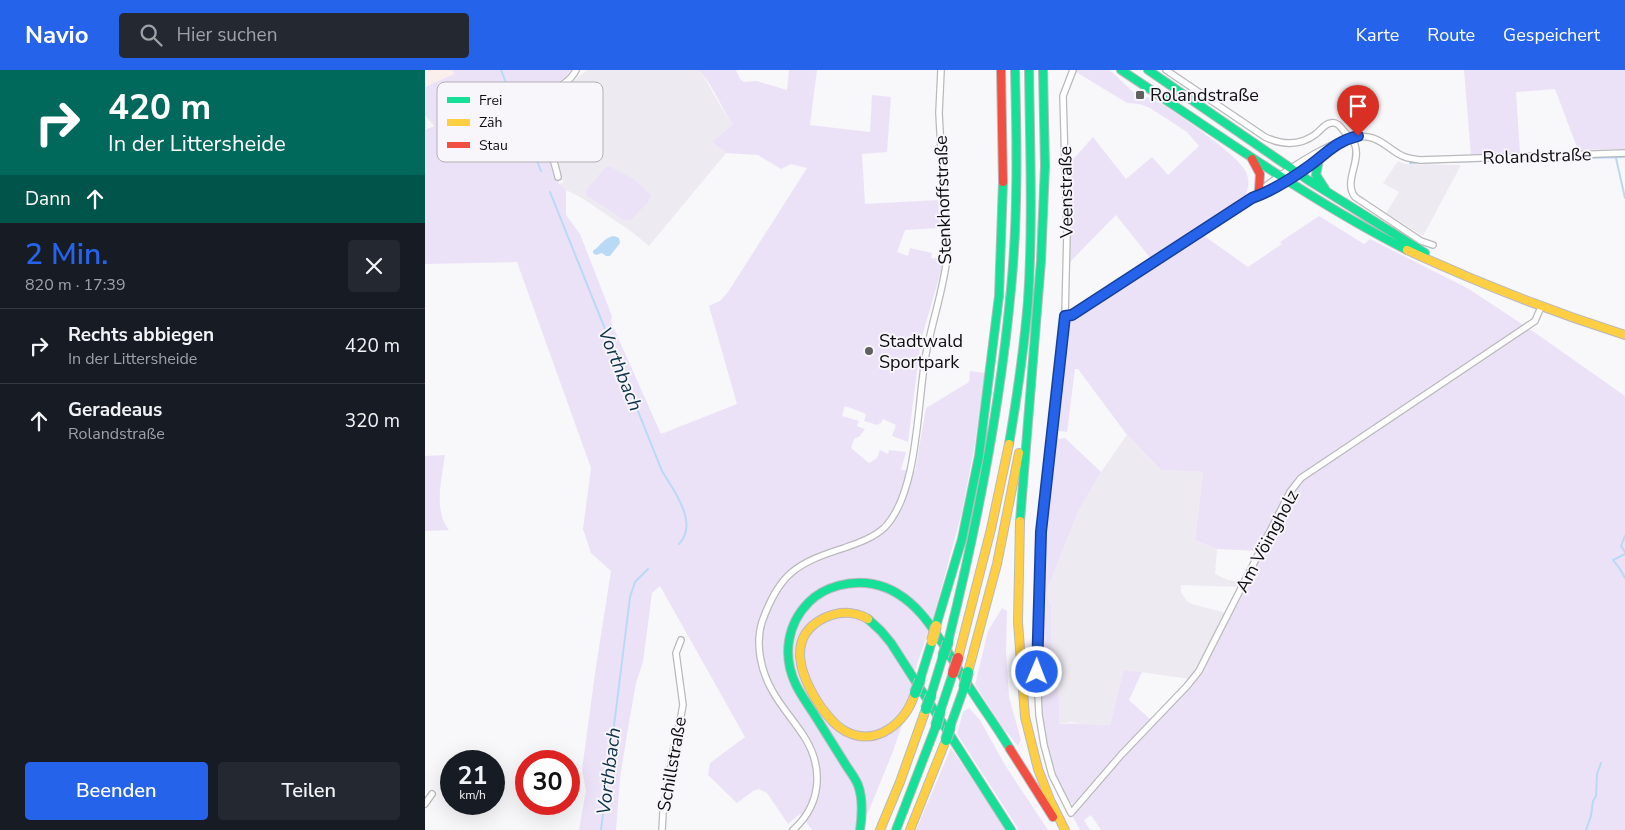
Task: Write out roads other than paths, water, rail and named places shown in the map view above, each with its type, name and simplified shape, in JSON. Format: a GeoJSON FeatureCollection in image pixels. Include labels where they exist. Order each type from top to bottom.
{"type":"FeatureCollection","features":[{"type":"Feature","properties":{"kind":"main road"},"geometry":{"type":"LineString","coordinates":[[1001,70],[1003,165],[1000,286],[990,372],[979,453],[962,538],[920,680],[915,693],[905,715],[889,731],[863,737],[846,732],[827,715],[802,673],[800,653],[805,636],[817,621],[833,614],[852,613],[870,620],[883,632],[891,643],[950,741],[1011,830]]}},
{"type":"Feature","properties":{"kind":"main road"},"geometry":{"type":"LineString","coordinates":[[880,830],[931,696],[948,642],[971,553],[992,448],[1005,361],[1014,265],[1016,191],[1015,70]]}},
{"type":"Feature","properties":{"kind":"main road"},"geometry":{"type":"LineString","coordinates":[[897,830],[936,726],[958,658],[991,532],[1007,453],[1018,382],[1027,298],[1031,182],[1029,70]]}},
{"type":"Feature","properties":{"kind":"main road"},"geometry":{"type":"LineString","coordinates":[[1043,70],[1045,183],[1041,279],[1021,508],[1017,568],[1017,631],[1024,707],[1031,747],[1042,782],[1065,830]]}},
{"type":"Feature","properties":{"kind":"main road"},"geometry":{"type":"LineString","coordinates":[[1121,70],[1249,156],[1371,230],[1427,259],[1505,294],[1625,335]]}},
{"type":"Feature","properties":{"kind":"main road"},"geometry":{"type":"LineString","coordinates":[[1148,70],[1295,171],[1457,272]]}},
{"type":"Feature","properties":{"kind":"main road"},"geometry":{"type":"LineString","coordinates":[[1249,156],[1260,170],[1261,181],[1259,190]]}},
{"type":"Feature","properties":{"kind":"main road"},"geometry":{"type":"LineString","coordinates":[[1319,159],[1316,175],[1328,192]]}},
{"type":"Feature","properties":{"kind":"main road"},"geometry":{"type":"LineString","coordinates":[[911,830],[950,741],[951,727],[964,688],[992,586],[1018,460],[1037,326]]}},
{"type":"Feature","properties":{"kind":"main road"},"geometry":{"type":"LineString","coordinates":[[990,372],[992,448]]}},
{"type":"Feature","properties":{"kind":"main road"},"geometry":{"type":"LineString","coordinates":[[860,830],[862,816],[857,785],[796,685],[791,673],[787,653],[788,638],[793,622],[807,603],[817,595],[839,585],[864,582],[885,586],[894,591],[915,607],[926,620],[1061,830]]}},
{"type":"Feature","properties":{"kind":"street","name":"Stenkhoffstraße"},"geometry":{"type":"LineString","coordinates":[[793,830],[803,820],[814,800],[817,786],[817,769],[809,745],[777,699],[767,681],[761,663],[761,627],[770,600],[785,578],[795,569],[821,556],[871,537],[883,529],[902,498],[918,426],[927,348],[945,276],[947,258],[939,113],[941,70]]}},
{"type":"Feature","properties":{"kind":"street","name":"Veenstraße"},"geometry":{"type":"LineString","coordinates":[[1071,813],[1052,775],[1044,745],[1039,715],[1037,672],[1041,532],[1065,316],[1067,233],[1063,96],[1073,70]]}},
{"type":"Feature","properties":{"kind":"street"},"geometry":{"type":"LineString","coordinates":[[1166,70],[1272,140],[1290,144],[1303,141],[1325,125],[1333,122],[1337,124],[1351,138],[1356,147],[1350,185],[1351,192],[1355,197],[1421,241],[1433,245]]}},
{"type":"Feature","properties":{"kind":"street"},"geometry":{"type":"LineString","coordinates":[[563,82],[575,72]]}},
{"type":"Feature","properties":{"kind":"street","name":"Rolandstraße"},"geometry":{"type":"LineString","coordinates":[[1295,171],[1324,149],[1351,138],[1367,136],[1379,140],[1405,158],[1421,160],[1625,153]]}},
{"type":"Feature","properties":{"kind":"street","name":"Rolandstraße"},"geometry":{"type":"LineString","coordinates":[[1295,171],[1319,159],[1336,144]]}},
{"type":"Feature","properties":{"kind":"street"},"geometry":{"type":"LineString","coordinates":[[553,162],[558,177]]}},
{"type":"Feature","properties":{"kind":"street"},"geometry":{"type":"LineString","coordinates":[[1065,316],[1072,315],[1252,198],[1264,194],[1295,171]]}},
{"type":"Feature","properties":{"kind":"street"},"geometry":{"type":"LineString","coordinates":[[1252,198],[1259,190],[1285,178]]}},
{"type":"Feature","properties":{"kind":"street","name":"Am Vöingholz"},"geometry":{"type":"LineString","coordinates":[[1071,813],[1121,755],[1199,671],[1290,492],[1301,478],[1535,321],[1541,307]]}},
{"type":"Feature","properties":{"kind":"street","name":"Schillstraße"},"geometry":{"type":"LineString","coordinates":[[662,830],[674,747],[679,738],[678,732],[683,705],[676,653],[681,640]]}},
{"type":"Feature","properties":{"kind":"street"},"geometry":{"type":"LineString","coordinates":[[425,804],[432,794]]}},
{"type":"Feature","properties":{"kind":"water"},"geometry":{"type":"Polygon","coordinates":[[[614,236],[619,238],[620,243],[610,256],[602,253],[596,255],[593,253],[605,240],[614,236]]]}},
{"type":"Feature","properties":{"kind":"waterway","name":"Vorthbach"},"geometry":{"type":"LineString","coordinates":[[501,70],[506,82]]}},
{"type":"Feature","properties":{"kind":"waterway"},"geometry":{"type":"LineString","coordinates":[[1410,163],[1625,157]]}},
{"type":"Feature","properties":{"kind":"waterway"},"geometry":{"type":"LineString","coordinates":[[1616,158],[1625,198]]}},
{"type":"Feature","properties":{"kind":"waterway","name":"Vorthbach"},"geometry":{"type":"LineString","coordinates":[[537,162],[541,171]]}},
{"type":"Feature","properties":{"kind":"waterway","name":"Vorthbach"},"geometry":{"type":"LineString","coordinates":[[550,192],[662,471],[678,497],[686,517],[685,536],[679,544]]}},
{"type":"Feature","properties":{"kind":"waterway"},"geometry":{"type":"LineString","coordinates":[[1625,536],[1621,546],[1625,552]]}},
{"type":"Feature","properties":{"kind":"waterway"},"geometry":{"type":"LineString","coordinates":[[1625,554],[1613,560],[1625,578]]}},
{"type":"Feature","properties":{"kind":"waterway","name":"Vorthbach"},"geometry":{"type":"LineString","coordinates":[[601,830],[630,597],[635,582],[648,569]]}},
{"type":"Feature","properties":{"kind":"waterway"},"geometry":{"type":"LineString","coordinates":[[1586,830],[1596,796],[1597,774],[1601,763]]}},
{"type":"Feature","properties":{"kind":"place","name":"Rolandstraße"},"geometry":{"type":"Point","coordinates":[1140,95]}},
{"type":"Feature","properties":{"kind":"place","name":"Stadtwald Sportpark"},"geometry":{"type":"Point","coordinates":[869,351]}}]}
